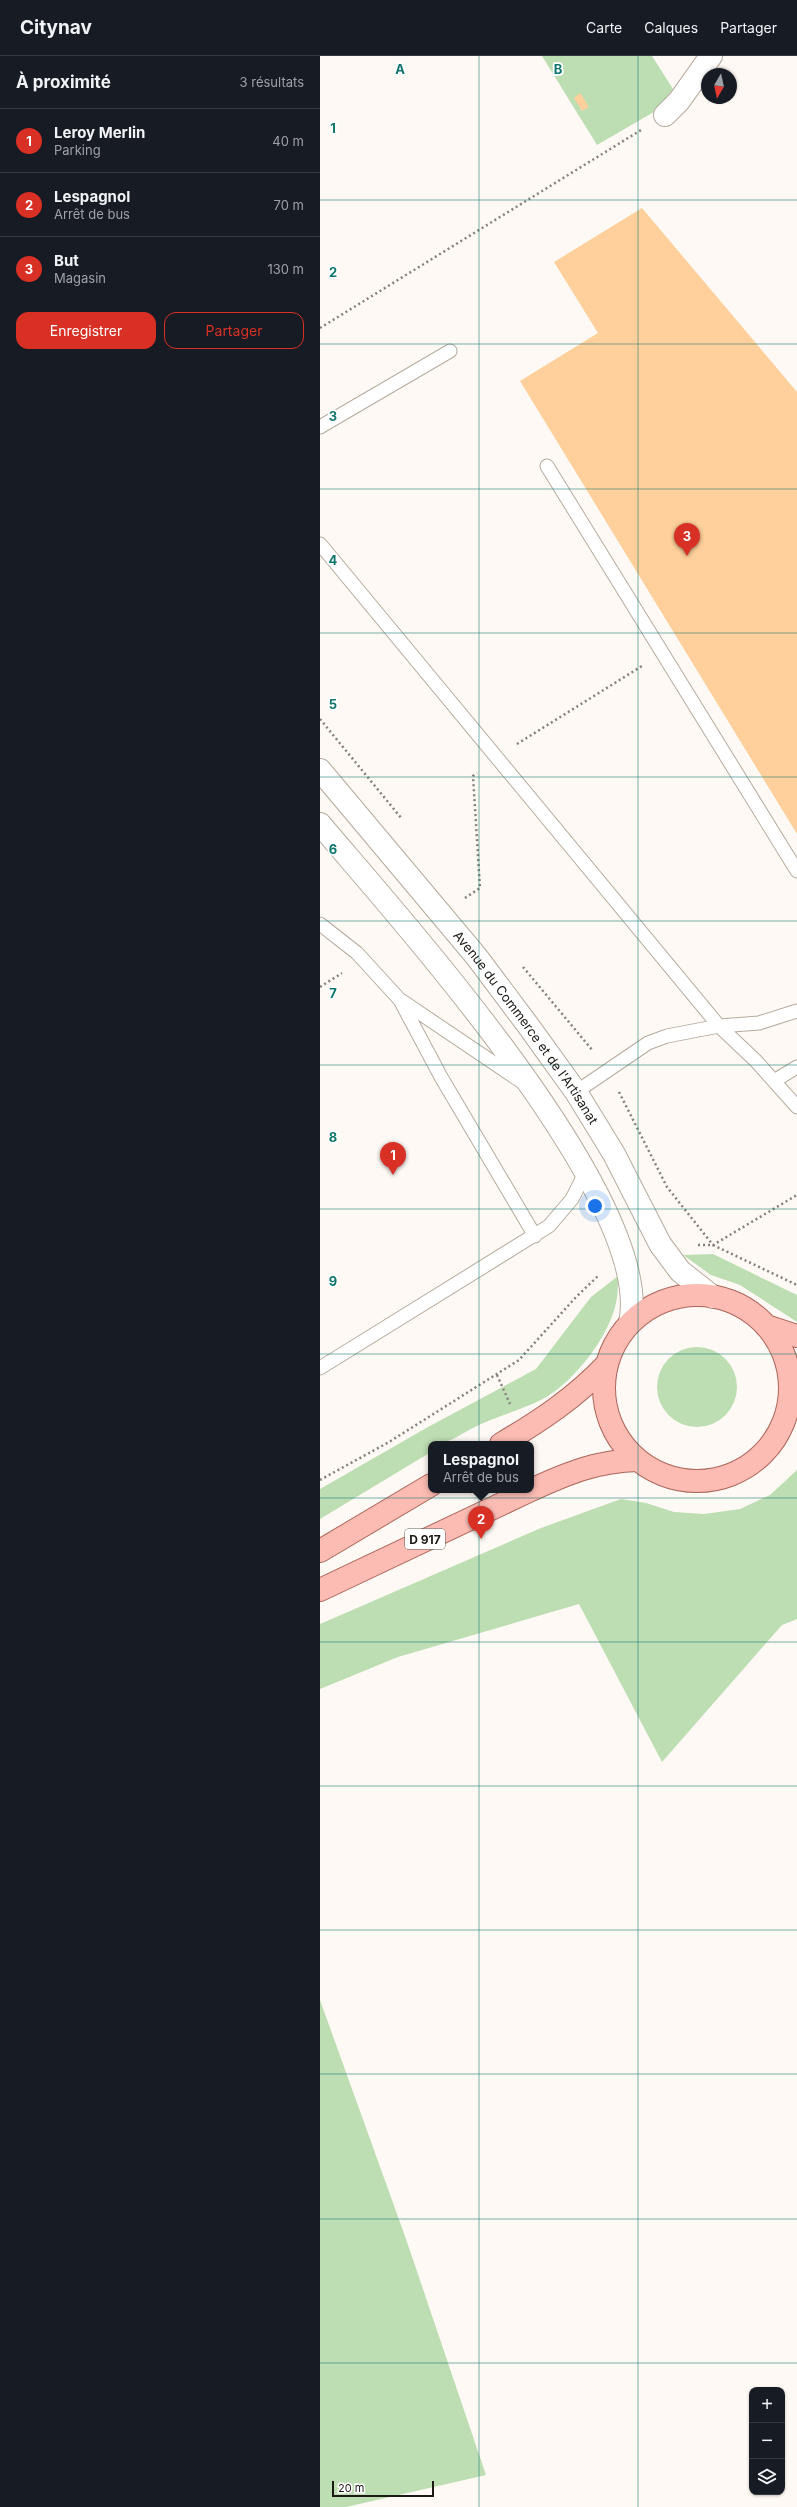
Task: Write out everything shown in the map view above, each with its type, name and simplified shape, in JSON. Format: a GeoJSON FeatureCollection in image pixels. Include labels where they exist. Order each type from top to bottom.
{"type":"FeatureCollection","features":[{"type":"Feature","properties":{"kind":"main road"},"geometry":{"type":"LineString","coordinates":[[766,1326],[780,1347],[788,1370],[788,1407],[779,1431],[766,1450],[748,1465],[716,1478],[704,1481],[681,1479],[658,1472],[638,1460],[629,1452],[615,1433],[606,1411],[604,1388],[607,1364],[616,1342],[630,1323],[647,1309],[668,1299],[690,1295],[713,1297],[736,1304],[766,1326],[797,1336]]}},
{"type":"Feature","properties":{"kind":"main road"},"geometry":{"type":"LineString","coordinates":[[506,1441],[556,1411],[586,1386],[607,1364]]}},
{"type":"Feature","properties":{"kind":"main road"},"geometry":{"type":"LineString","coordinates":[[779,1431],[797,1418]]}},
{"type":"Feature","properties":{"kind":"main road","name":"D 917"},"geometry":{"type":"LineString","coordinates":[[534,1489],[578,1469],[615,1461],[638,1460]]}},
{"type":"Feature","properties":{"kind":"main road"},"geometry":{"type":"LineString","coordinates":[[320,1551],[428,1487]]}},
{"type":"Feature","properties":{"kind":"main road","name":"D 917"},"geometry":{"type":"LineString","coordinates":[[320,1590],[525,1493]]}},
{"type":"Feature","properties":{"kind":"street"},"geometry":{"type":"LineString","coordinates":[[665,116],[679,100],[711,56]]}},
{"type":"Feature","properties":{"kind":"street","name":"Avenue du Commerce et de l'Artisanat"},"geometry":{"type":"LineString","coordinates":[[320,770],[476,956],[576,1092],[614,1154],[660,1244],[680,1271],[713,1297]]}},
{"type":"Feature","properties":{"kind":"street"},"geometry":{"type":"LineString","coordinates":[[320,824],[483,1021],[532,1089],[585,1173],[625,1257],[632,1296],[630,1323]]}},
{"type":"Feature","properties":{"kind":"lane"},"geometry":{"type":"LineString","coordinates":[[320,427],[450,351]]}},
{"type":"Feature","properties":{"kind":"lane"},"geometry":{"type":"LineString","coordinates":[[547,466],[797,871]]}},
{"type":"Feature","properties":{"kind":"lane"},"geometry":{"type":"LineString","coordinates":[[320,544],[719,1026],[756,1061],[797,1107]]}},
{"type":"Feature","properties":{"kind":"lane"},"geometry":{"type":"LineString","coordinates":[[320,924],[363,960],[400,1000],[532,1089]]}},
{"type":"Feature","properties":{"kind":"lane"},"geometry":{"type":"LineString","coordinates":[[400,1000],[441,1077],[535,1236]]}},
{"type":"Feature","properties":{"kind":"lane"},"geometry":{"type":"LineString","coordinates":[[576,1092],[648,1043],[667,1036],[719,1026],[759,1023],[797,1012]]}},
{"type":"Feature","properties":{"kind":"lane"},"geometry":{"type":"LineString","coordinates":[[774,1081],[797,1067]]}},
{"type":"Feature","properties":{"kind":"lane"},"geometry":{"type":"LineString","coordinates":[[320,1368],[535,1236],[561,1214],[572,1199],[585,1173]]}},
{"type":"Feature","properties":{"kind":"path"},"geometry":{"type":"LineString","coordinates":[[320,328],[665,116]]}},
{"type":"Feature","properties":{"kind":"path"},"geometry":{"type":"LineString","coordinates":[[440,914],[480,888],[473,776],[496,757],[663,653]]}},
{"type":"Feature","properties":{"kind":"path"},"geometry":{"type":"LineString","coordinates":[[320,987],[363,960]]}},
{"type":"Feature","properties":{"kind":"path"},"geometry":{"type":"LineString","coordinates":[[713,1245],[797,1195]]}},
{"type":"Feature","properties":{"kind":"path"},"geometry":{"type":"LineString","coordinates":[[660,1244],[713,1245],[797,1285]]}},
{"type":"Feature","properties":{"kind":"path"},"geometry":{"type":"LineString","coordinates":[[320,1480],[388,1442],[519,1360],[576,1297],[605,1270],[625,1257]]}},
{"type":"Feature","properties":{"kind":"green space"},"geometry":{"type":"Polygon","coordinates":[[[542,56],[652,56],[673,89],[659,109],[597,145],[542,56]]]}},
{"type":"Feature","properties":{"kind":"green space"},"geometry":{"type":"Polygon","coordinates":[[[713,1254],[797,1295],[797,1322],[740,1285],[711,1275],[683,1255],[713,1254]]]}},
{"type":"Feature","properties":{"kind":"green space"},"geometry":{"type":"Polygon","coordinates":[[[618,1276],[618,1289],[614,1310],[602,1338],[573,1376],[562,1386],[544,1398],[474,1427],[451,1440],[428,1441],[428,1454],[320,1519],[320,1489],[428,1427],[536,1369],[591,1297],[618,1276]]]}},
{"type":"Feature","properties":{"kind":"green space"},"geometry":{"type":"Polygon","coordinates":[[[697,1347],[712,1350],[725,1359],[734,1372],[737,1387],[734,1402],[725,1415],[712,1424],[697,1427],[682,1424],[669,1415],[660,1402],[657,1387],[660,1372],[669,1359],[682,1350],[697,1347]]]}},
{"type":"Feature","properties":{"kind":"green space"},"geometry":{"type":"Polygon","coordinates":[[[797,1470],[797,1619],[782,1625],[662,1762],[579,1604],[398,1657],[320,1689],[320,1624],[541,1528],[621,1499],[646,1503],[674,1512],[704,1514],[740,1509],[770,1495],[797,1470]]]}},
{"type":"Feature","properties":{"kind":"green space"},"geometry":{"type":"Polygon","coordinates":[[[320,2000],[406,2239],[486,2475],[346,2507],[320,2507],[320,2000]]]}},
{"type":"Feature","properties":{"kind":"building"},"geometry":{"type":"Polygon","coordinates":[[[580,93],[589,107],[582,111],[574,98],[580,93]]]}},
{"type":"Feature","properties":{"kind":"building"},"geometry":{"type":"Polygon","coordinates":[[[642,208],[797,392],[797,834],[520,381],[598,333],[554,262],[642,208]]]}},
{"type":"Feature","properties":{"kind":"place","name":"But"},"geometry":{"type":"Point","coordinates":[687,556]}},
{"type":"Feature","properties":{"kind":"place","name":"Leroy Merlin"},"geometry":{"type":"Point","coordinates":[393,1175]}},
{"type":"Feature","properties":{"kind":"place","name":"Lespagnol"},"geometry":{"type":"Point","coordinates":[481,1539]}}]}
